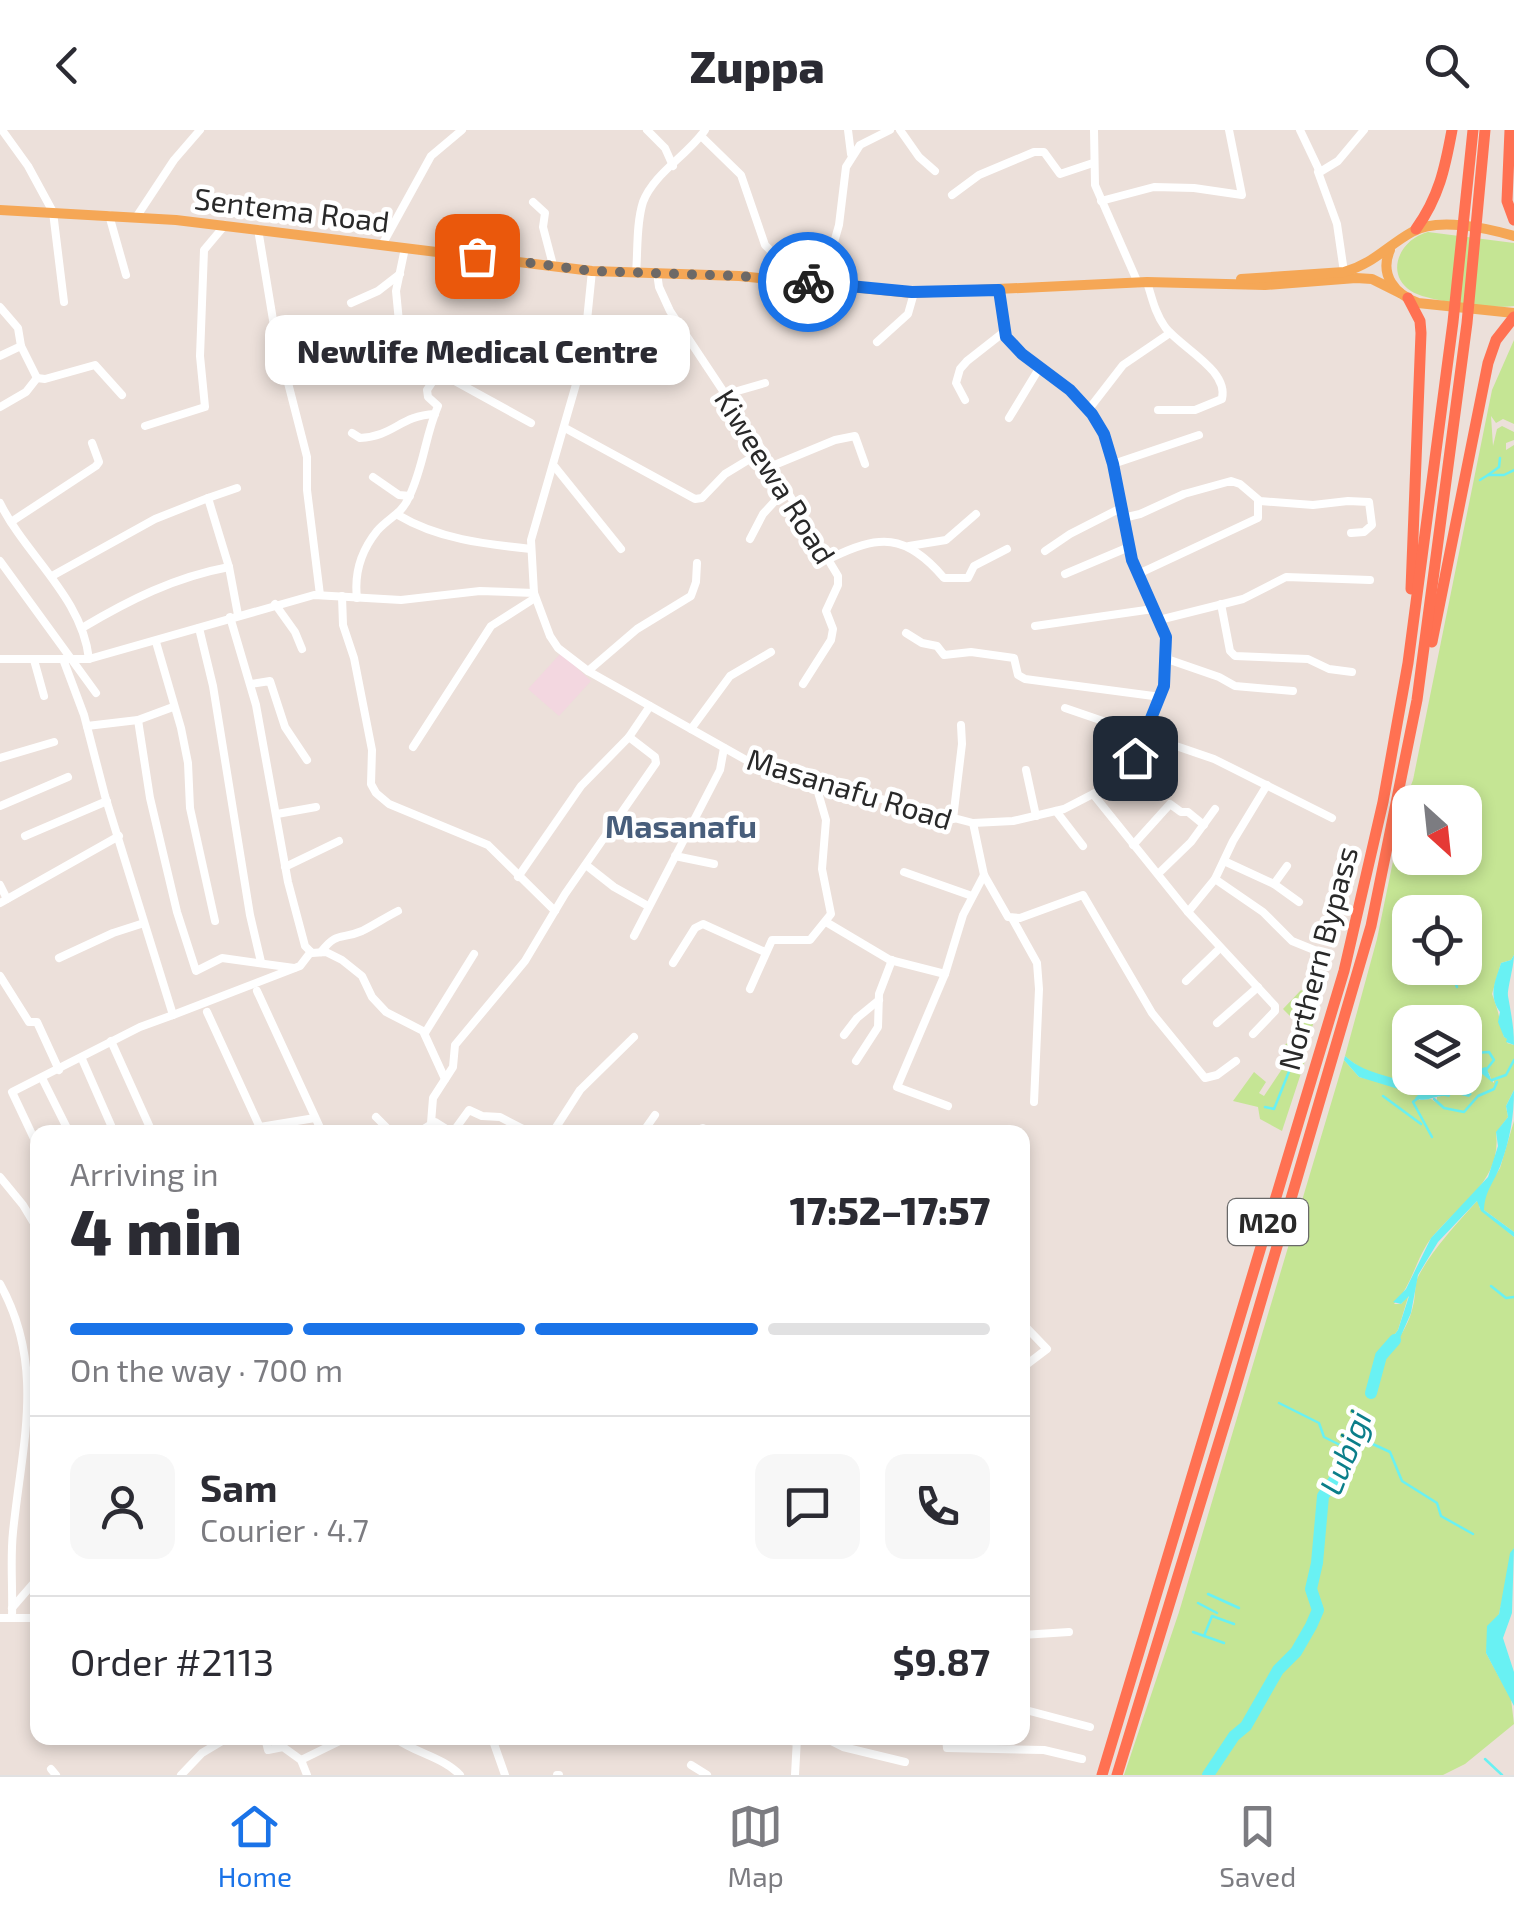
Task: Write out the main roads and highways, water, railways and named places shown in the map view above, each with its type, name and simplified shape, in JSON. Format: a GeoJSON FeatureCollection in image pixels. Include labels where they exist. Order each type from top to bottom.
{"type":"FeatureCollection","features":[{"type":"Feature","properties":{"kind":"highway"},"geometry":{"type":"LineString","coordinates":[[1416,229],[1444,177],[1452,130]]}},
{"type":"Feature","properties":{"kind":"highway","name":"Northern Bypass"},"geometry":{"type":"LineString","coordinates":[[1468,246],[1465,204],[1473,130]]}},
{"type":"Feature","properties":{"kind":"highway","name":"Northern Bypass"},"geometry":{"type":"LineString","coordinates":[[1117,1775],[1371,926],[1418,700],[1468,246],[1478,206],[1485,130]]}},
{"type":"Feature","properties":{"kind":"highway"},"geometry":{"type":"LineString","coordinates":[[1510,130],[1507,201],[1514,220]]}},
{"type":"Feature","properties":{"kind":"highway"},"geometry":{"type":"LineString","coordinates":[[1404,296],[1420,321],[1421,333],[1408,663]]}},
{"type":"Feature","properties":{"kind":"highway"},"geometry":{"type":"LineString","coordinates":[[1418,700],[1488,363],[1496,340],[1514,315]]}},
{"type":"Feature","properties":{"kind":"highway","name":"Northern Bypass"},"geometry":{"type":"LineString","coordinates":[[1102,1775],[1344,971],[1383,802],[1408,663],[1460,323]]}},
{"type":"Feature","properties":{"kind":"main road","name":"Sentema Road"},"geometry":{"type":"LineString","coordinates":[[0,210],[136,216],[258,228],[592,271],[774,279],[914,292],[1142,282],[1265,285],[1372,279],[1418,302],[1514,315]]}},
{"type":"Feature","properties":{"kind":"main road"},"geometry":{"type":"LineString","coordinates":[[1416,229],[1445,226],[1514,236]]}},
{"type":"Feature","properties":{"kind":"main road","name":"Sentema Road"},"geometry":{"type":"LineString","coordinates":[[1236,282],[1241,278],[1359,268],[1416,229]]}},
{"type":"Feature","properties":{"kind":"main road"},"geometry":{"type":"LineString","coordinates":[[1391,249],[1386,268],[1393,287],[1404,296]]}},
{"type":"Feature","properties":{"kind":"water"},"geometry":{"type":"Polygon","coordinates":[[[1514,955],[1508,993],[1514,1045],[1506,1042],[1493,994],[1501,963],[1514,955]]]}},
{"type":"Feature","properties":{"kind":"water"},"geometry":{"type":"Polygon","coordinates":[[[1345,1056],[1392,1078],[1392,1087],[1359,1077],[1344,1060],[1345,1056]]]}},
{"type":"Feature","properties":{"kind":"water"},"geometry":{"type":"Polygon","coordinates":[[[1486,1067],[1491,1079],[1495,1079],[1492,1082],[1482,1074],[1482,1069],[1486,1067]]]}},
{"type":"Feature","properties":{"kind":"water"},"geometry":{"type":"Polygon","coordinates":[[[1514,1090],[1507,1146],[1484,1210],[1514,1232],[1514,1237],[1481,1211],[1477,1201],[1438,1242],[1418,1275],[1411,1313],[1400,1338],[1388,1352],[1388,1343],[1398,1330],[1409,1296],[1401,1304],[1393,1302],[1406,1289],[1431,1238],[1488,1177],[1498,1146],[1496,1132],[1508,1117],[1506,1106],[1514,1090]]]}},
{"type":"Feature","properties":{"kind":"water"},"geometry":{"type":"Polygon","coordinates":[[[1418,1095],[1450,1095],[1420,1100],[1415,1098],[1418,1095]]]}},
{"type":"Feature","properties":{"kind":"water"},"geometry":{"type":"Polygon","coordinates":[[[1514,1548],[1512,1613],[1503,1638],[1514,1672],[1514,1706],[1486,1653],[1487,1626],[1499,1614],[1514,1548]]]}},
{"type":"Feature","properties":{"kind":"waterway"},"geometry":{"type":"LineString","coordinates":[[1488,475],[1499,467],[1500,458]]}},
{"type":"Feature","properties":{"kind":"waterway"},"geometry":{"type":"LineString","coordinates":[[1480,480],[1514,470]]}},
{"type":"Feature","properties":{"kind":"waterway"},"geometry":{"type":"LineString","coordinates":[[1265,1107],[1274,1109],[1290,1069],[1300,1062],[1306,1046]]}},
{"type":"Feature","properties":{"kind":"waterway"},"geometry":{"type":"LineString","coordinates":[[1482,1052],[1489,1052],[1494,1060],[1486,1070]]}},
{"type":"Feature","properties":{"kind":"waterway"},"geometry":{"type":"LineString","coordinates":[[1492,1080],[1506,1075],[1514,1060]]}},
{"type":"Feature","properties":{"kind":"waterway"},"geometry":{"type":"LineString","coordinates":[[1434,1099],[1444,1108],[1464,1112],[1478,1096],[1494,1089],[1497,1082]]}},
{"type":"Feature","properties":{"kind":"waterway"},"geometry":{"type":"LineString","coordinates":[[1383,1096],[1421,1124]]}},
{"type":"Feature","properties":{"kind":"waterway"},"geometry":{"type":"LineString","coordinates":[[1418,1098],[1413,1102],[1432,1137]]}},
{"type":"Feature","properties":{"kind":"waterway"},"geometry":{"type":"LineString","coordinates":[[1491,1286],[1506,1298],[1514,1297]]}},
{"type":"Feature","properties":{"kind":"waterway","name":"Lubigi"},"geometry":{"type":"LineString","coordinates":[[1371,1393],[1381,1356],[1395,1340]]}},
{"type":"Feature","properties":{"kind":"waterway"},"geometry":{"type":"LineString","coordinates":[[1279,1403],[1319,1423],[1324,1437],[1344,1447]]}},
{"type":"Feature","properties":{"kind":"waterway"},"geometry":{"type":"LineString","coordinates":[[1359,1433],[1364,1440],[1390,1452],[1402,1481],[1437,1503],[1441,1516],[1473,1534]]}},
{"type":"Feature","properties":{"kind":"waterway","name":"Lubigi"},"geometry":{"type":"LineString","coordinates":[[1208,1775],[1234,1736],[1246,1726],[1278,1670],[1296,1652],[1318,1610],[1311,1589],[1323,1496],[1341,1471],[1355,1435]]}},
{"type":"Feature","properties":{"kind":"waterway"},"geometry":{"type":"LineString","coordinates":[[1208,1594],[1239,1608]]}},
{"type":"Feature","properties":{"kind":"waterway"},"geometry":{"type":"LineString","coordinates":[[1198,1603],[1217,1613]]}},
{"type":"Feature","properties":{"kind":"waterway"},"geometry":{"type":"LineString","coordinates":[[1204,1636],[1212,1616],[1234,1624]]}},
{"type":"Feature","properties":{"kind":"waterway"},"geometry":{"type":"LineString","coordinates":[[1193,1632],[1224,1643]]}},
{"type":"Feature","properties":{"kind":"waterway"},"geometry":{"type":"LineString","coordinates":[[1485,1759],[1502,1775]]}},
{"type":"Feature","properties":{"kind":"place","name":"Newlife Medical Centre"},"geometry":{"type":"Point","coordinates":[477,256]}},
{"type":"Feature","properties":{"kind":"district","name":"Masanafu"},"geometry":{"type":"Point","coordinates":[681,825]}}]}
